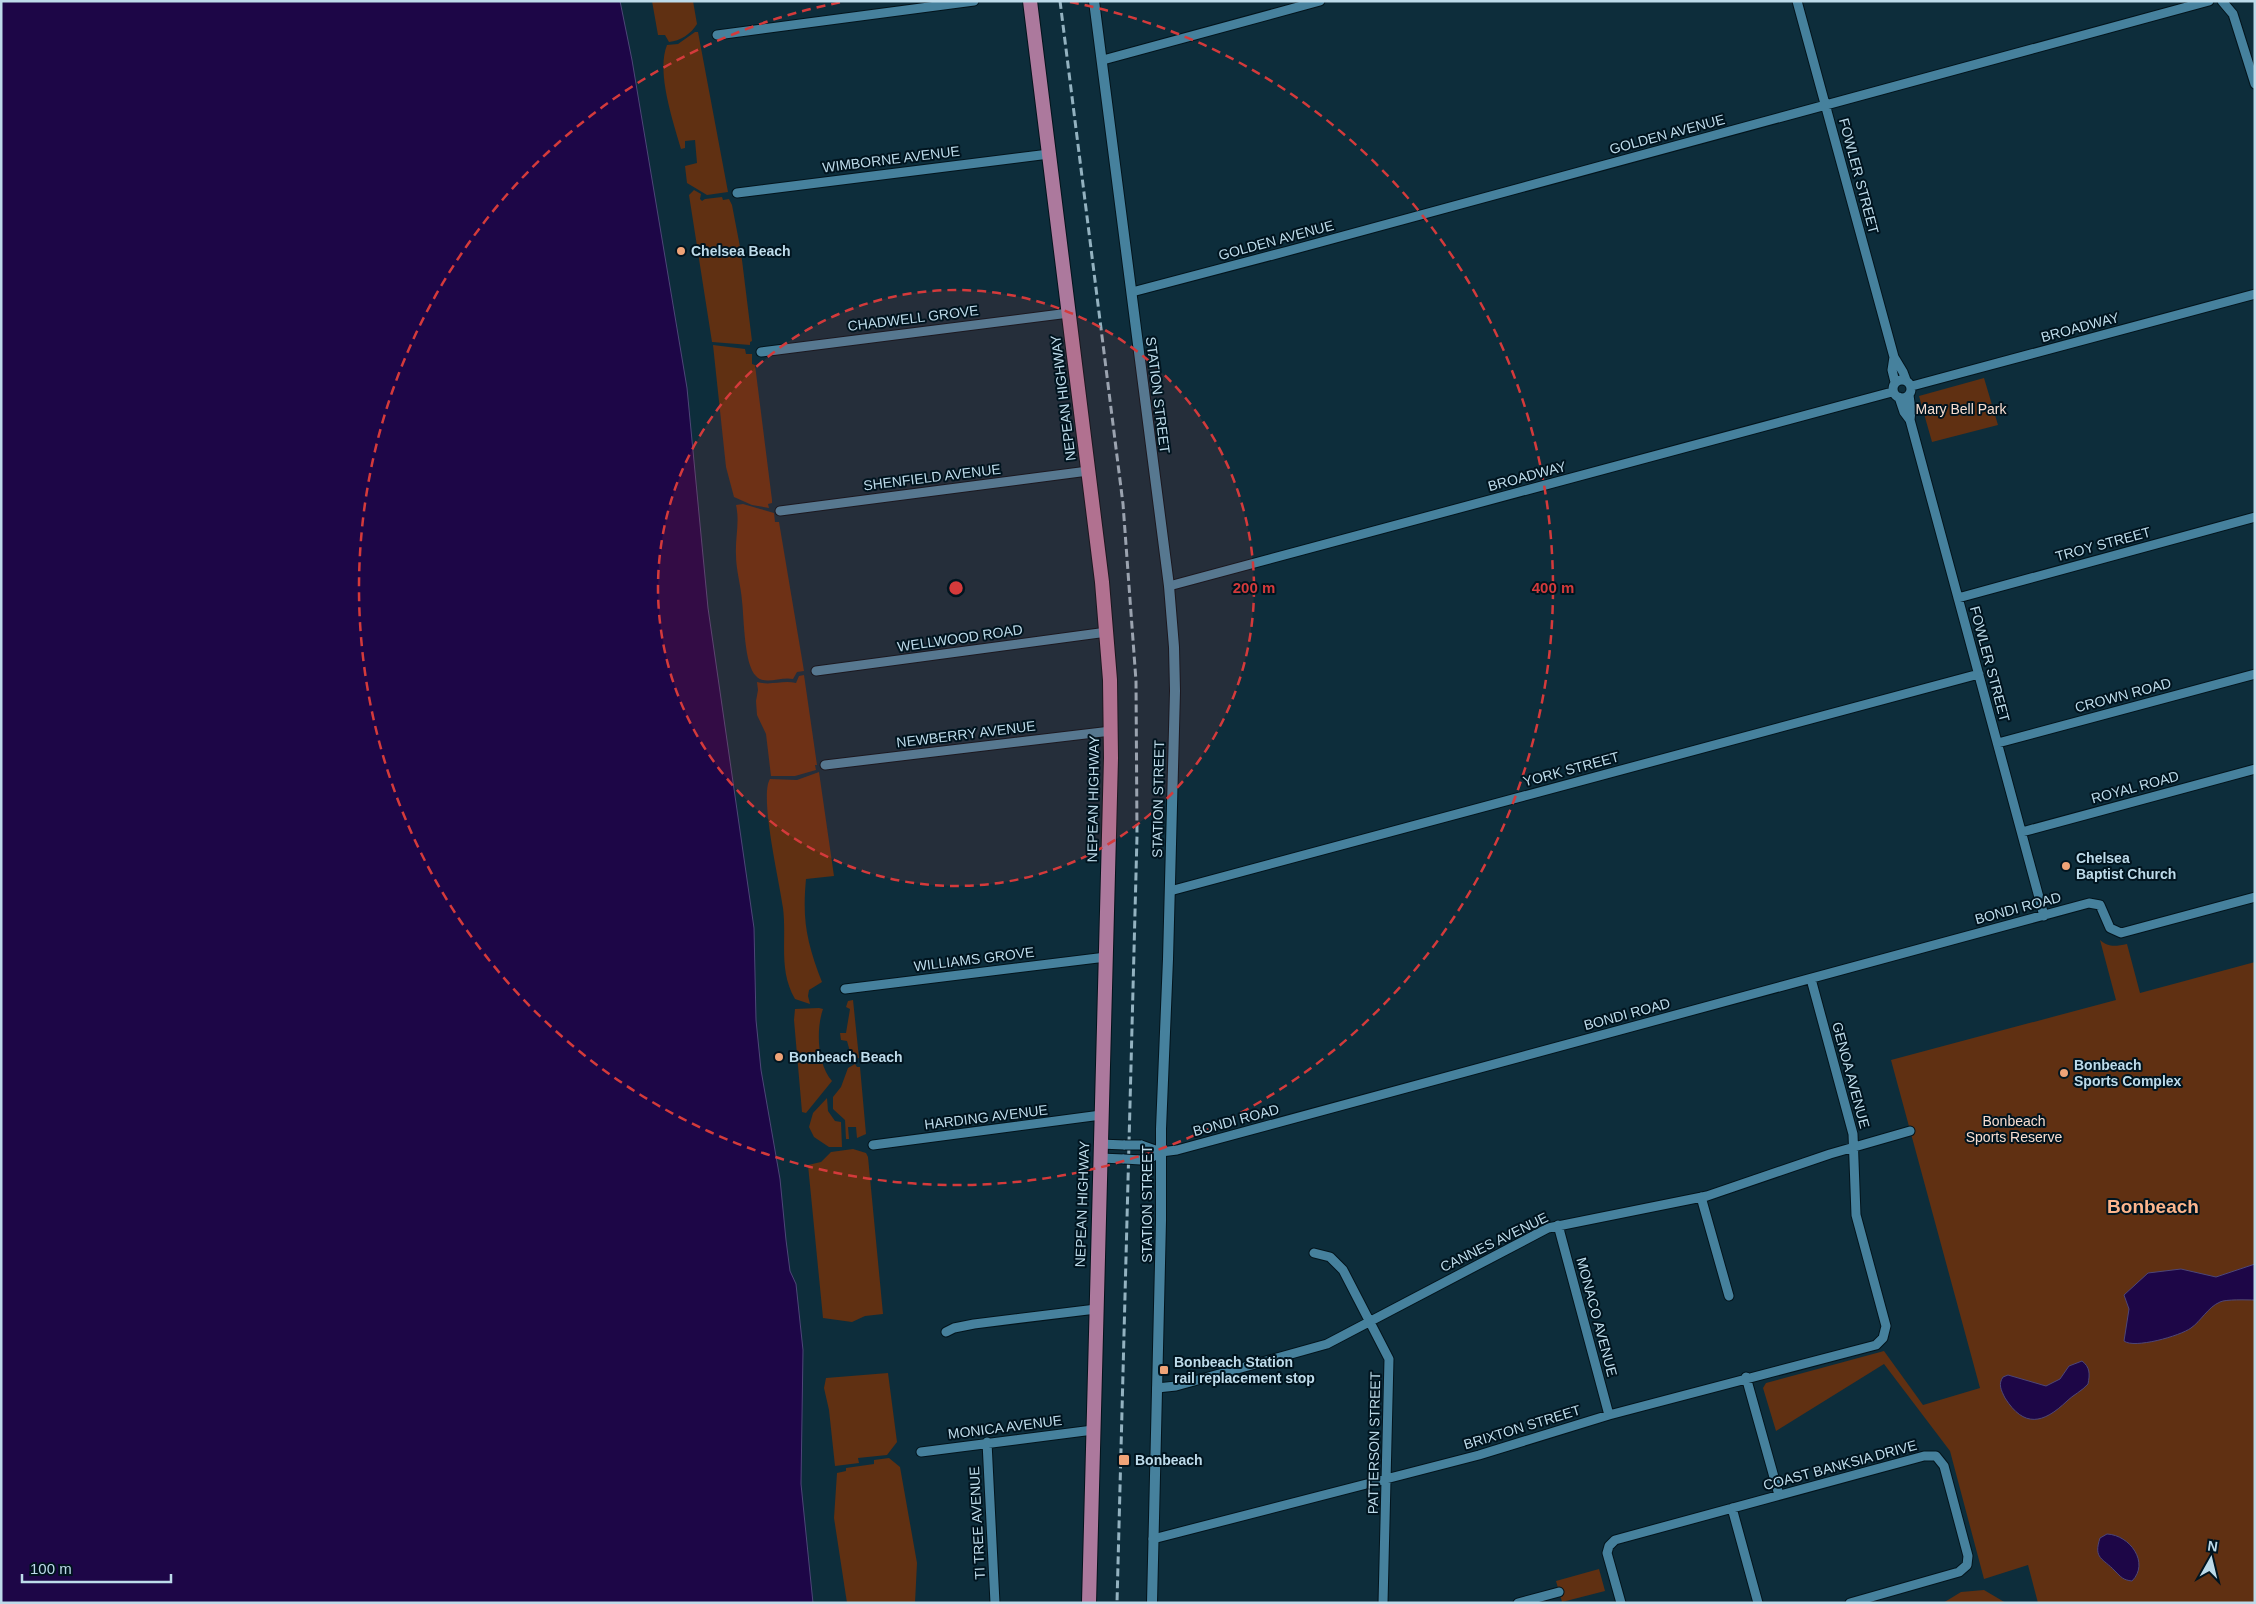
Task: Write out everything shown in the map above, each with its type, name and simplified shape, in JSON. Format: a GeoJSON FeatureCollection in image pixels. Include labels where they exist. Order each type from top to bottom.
{"type":"FeatureCollection","features":[{"type":"Feature","properties":{"kind":"highway","name":"NEPEAN HIGHWAY"},"geometry":{"type":"LineString","coordinates":[[1030,1],[1107,632],[1111,731],[1089,1603]]}},
{"type":"Feature","properties":{"kind":"street"},"geometry":{"type":"LineString","coordinates":[[717,35],[974,1]]}},
{"type":"Feature","properties":{"kind":"street","name":"STATION STREET"},"geometry":{"type":"LineString","coordinates":[[1094,1],[1169,586],[1174,647],[1170,891],[1162,1061],[1152,1603]]}},
{"type":"Feature","properties":{"kind":"street"},"geometry":{"type":"LineString","coordinates":[[1103,60],[1320,1]]}},
{"type":"Feature","properties":{"kind":"street","name":"FOWLER STREET"},"geometry":{"type":"LineString","coordinates":[[1797,1],[1894,357],[1909,387],[1910,420],[2044,916]]}},
{"type":"Feature","properties":{"kind":"street","name":"GOLDEN AVENUE"},"geometry":{"type":"LineString","coordinates":[[1132,292],[1288,252],[2209,1]]}},
{"type":"Feature","properties":{"kind":"street"},"geometry":{"type":"LineString","coordinates":[[2222,1],[2233,14],[2255,84]]}},
{"type":"Feature","properties":{"kind":"street","name":"WIMBORNE AVENUE"},"geometry":{"type":"LineString","coordinates":[[737,193],[1049,154]]}},
{"type":"Feature","properties":{"kind":"street","name":"BROADWAY"},"geometry":{"type":"LineString","coordinates":[[1169,586],[1895,394],[1909,387],[2255,294]]}},
{"type":"Feature","properties":{"kind":"street","name":"CHADWELL GROVE"},"geometry":{"type":"LineString","coordinates":[[761,352],[1069,313]]}},
{"type":"Feature","properties":{"kind":"street","name":"FOWLER STREET"},"geometry":{"type":"LineString","coordinates":[[1894,357],[1892,370],[1895,394],[1910,420]]}},
{"type":"Feature","properties":{"kind":"street"},"geometry":{"type":"LineString","coordinates":[[1895,382],[1909,387]]}},
{"type":"Feature","properties":{"kind":"street","name":"SHENFIELD AVENUE"},"geometry":{"type":"LineString","coordinates":[[780,511],[1088,470]]}},
{"type":"Feature","properties":{"kind":"street","name":"TROY STREET"},"geometry":{"type":"LineString","coordinates":[[1958,598],[2255,517]]}},
{"type":"Feature","properties":{"kind":"street","name":"WELLWOOD ROAD"},"geometry":{"type":"LineString","coordinates":[[816,671],[1107,632]]}},
{"type":"Feature","properties":{"kind":"street","name":"YORK STREET"},"geometry":{"type":"LineString","coordinates":[[1170,891],[1979,674]]}},
{"type":"Feature","properties":{"kind":"street","name":"CROWN ROAD"},"geometry":{"type":"LineString","coordinates":[[1998,743],[2255,674]]}},
{"type":"Feature","properties":{"kind":"street","name":"NEWBERRY AVENUE"},"geometry":{"type":"LineString","coordinates":[[826,765],[1111,731]]}},
{"type":"Feature","properties":{"kind":"street","name":"ROYAL ROAD"},"geometry":{"type":"LineString","coordinates":[[2022,832],[2255,769]]}},
{"type":"Feature","properties":{"kind":"street","name":"BONDI ROAD"},"geometry":{"type":"LineString","coordinates":[[1100,1151],[1124,1159],[1141,1160],[1152,1158],[1161,1152],[1186,1148],[2090,903],[2099,904],[2102,907],[2109,926],[2114,932],[2125,932],[2255,897]]}},
{"type":"Feature","properties":{"kind":"street","name":"WILLIAMS GROVE"},"geometry":{"type":"LineString","coordinates":[[845,989],[1106,957]]}},
{"type":"Feature","properties":{"kind":"street","name":"GENOA AVENUE"},"geometry":{"type":"LineString","coordinates":[[1811,979],[1850,1121],[1854,1146],[1856,1215],[1886,1326]]}},
{"type":"Feature","properties":{"kind":"street","name":"HARDING AVENUE"},"geometry":{"type":"LineString","coordinates":[[874,1145],[1101,1115]]}},
{"type":"Feature","properties":{"kind":"street","name":"CANNES AVENUE"},"geometry":{"type":"LineString","coordinates":[[1157,1388],[1176,1386],[1323,1346],[1534,1234],[1558,1225],[1701,1197],[1854,1146],[1910,1131]]}},
{"type":"Feature","properties":{"kind":"street","name":"BONDI ROAD"},"geometry":{"type":"LineString","coordinates":[[1100,1151],[1125,1145],[1141,1145],[1161,1152]]}},
{"type":"Feature","properties":{"kind":"street"},"geometry":{"type":"LineString","coordinates":[[1701,1197],[1729,1296]]}},
{"type":"Feature","properties":{"kind":"street","name":"MONACO AVENUE"},"geometry":{"type":"LineString","coordinates":[[1558,1225],[1609,1415]]}},
{"type":"Feature","properties":{"kind":"street","name":"PATTERSON STREET"},"geometry":{"type":"LineString","coordinates":[[1314,1253],[1330,1257],[1341,1267],[1370,1321],[1389,1363],[1383,1603]]}},
{"type":"Feature","properties":{"kind":"street"},"geometry":{"type":"LineString","coordinates":[[946,1332],[954,1328],[974,1324],[1096,1309]]}},
{"type":"Feature","properties":{"kind":"street","name":"BRIXTON STREET"},"geometry":{"type":"LineString","coordinates":[[1153,1539],[1479,1455],[1609,1415],[1876,1345],[1883,1338],[1886,1326]]}},
{"type":"Feature","properties":{"kind":"street"},"geometry":{"type":"LineString","coordinates":[[1746,1378],[1779,1495]]}},
{"type":"Feature","properties":{"kind":"street","name":"MONICA AVENUE"},"geometry":{"type":"LineString","coordinates":[[921,1452],[1093,1430]]}},
{"type":"Feature","properties":{"kind":"street","name":"TI TREE AVENUE"},"geometry":{"type":"LineString","coordinates":[[988,1442],[995,1603]]}},
{"type":"Feature","properties":{"kind":"street","name":"COAST BANKSIA DRIVE"},"geometry":{"type":"LineString","coordinates":[[1621,1603],[1607,1553],[1609,1546],[1615,1540],[1924,1456],[1936,1456],[1941,1461],[1968,1556],[1967,1564],[1959,1572],[1850,1603]]}},
{"type":"Feature","properties":{"kind":"street"},"geometry":{"type":"LineString","coordinates":[[1732,1508],[1758,1603]]}},
{"type":"Feature","properties":{"kind":"street"},"geometry":{"type":"LineString","coordinates":[[1518,1603],[1559,1592]]}},
{"type":"Feature","properties":{"kind":"green space"},"geometry":{"type":"Polygon","coordinates":[[[652,1],[693,1],[697,24],[685,36],[669,42],[665,35],[658,35],[652,1]]]}},
{"type":"Feature","properties":{"kind":"green space"},"geometry":{"type":"Polygon","coordinates":[[[695,32],[698,32],[728,192],[707,195],[687,183],[685,166],[697,163],[695,140],[685,141],[685,148],[681,149],[670,111],[663,69],[667,45],[678,44],[695,32]]]}},
{"type":"Feature","properties":{"kind":"green space"},"geometry":{"type":"Polygon","coordinates":[[[694,190],[701,194],[700,199],[702,201],[722,197],[723,200],[729,199],[732,205],[741,252],[752,341],[750,345],[712,342],[689,195],[694,190]]]}},
{"type":"Feature","properties":{"kind":"green space"},"geometry":{"type":"Polygon","coordinates":[[[713,345],[745,349],[746,354],[752,354],[772,500],[772,503],[768,504],[769,508],[752,505],[734,497],[726,467],[713,345]]]}},
{"type":"Feature","properties":{"kind":"green space","name":"Mary Bell Park"},"geometry":{"type":"Polygon","coordinates":[[[1984,378],[1998,425],[1932,442],[1919,396],[1984,378]]]}},
{"type":"Feature","properties":{"kind":"green space"},"geometry":{"type":"Polygon","coordinates":[[[743,504],[774,513],[775,522],[779,522],[804,671],[797,672],[793,679],[768,681],[760,679],[752,670],[749,662],[736,555],[738,518],[736,505],[743,504]]]}},
{"type":"Feature","properties":{"kind":"green space"},"geometry":{"type":"Polygon","coordinates":[[[804,675],[817,765],[815,765],[816,770],[795,776],[771,776],[766,734],[757,715],[757,682],[796,683],[799,676],[804,675]]]}},
{"type":"Feature","properties":{"kind":"green space"},"geometry":{"type":"Polygon","coordinates":[[[819,772],[834,876],[806,879],[805,920],[809,943],[822,982],[809,990],[810,1004],[795,999],[787,977],[784,955],[783,908],[768,821],[767,788],[770,779],[797,780],[819,772]]]}},
{"type":"Feature","properties":{"kind":"green space","name":"Bonbeach Sports Reserve"},"geometry":{"type":"Polygon","coordinates":[[[2100,940],[2103,943],[2116,946],[2127,944],[2140,993],[2255,962],[2255,1603],[2038,1603],[2028,1565],[1984,1579],[1950,1451],[1884,1364],[1776,1431],[1763,1388],[1766,1383],[1884,1351],[1923,1405],[1980,1388],[1891,1060],[2116,1000],[2100,940]]]}},
{"type":"Feature","properties":{"kind":"green space"},"geometry":{"type":"Polygon","coordinates":[[[853,1000],[859,1058],[852,1059],[847,1041],[841,1040],[840,1033],[846,1033],[850,1009],[846,1007],[848,1001],[853,1000]]]}},
{"type":"Feature","properties":{"kind":"green space"},"geometry":{"type":"Polygon","coordinates":[[[795,1009],[823,1009],[819,1026],[819,1046],[823,1065],[832,1081],[806,1113],[802,1112],[794,1020],[795,1009]]]}},
{"type":"Feature","properties":{"kind":"green space"},"geometry":{"type":"Polygon","coordinates":[[[855,1064],[857,1067],[860,1067],[866,1134],[857,1138],[856,1127],[848,1127],[849,1139],[846,1139],[845,1120],[833,1109],[833,1097],[841,1087],[848,1068],[855,1064]]]}},
{"type":"Feature","properties":{"kind":"green space"},"geometry":{"type":"Polygon","coordinates":[[[827,1098],[828,1111],[835,1121],[841,1122],[842,1147],[829,1147],[814,1137],[809,1127],[813,1113],[827,1098]]]}},
{"type":"Feature","properties":{"kind":"green space"},"geometry":{"type":"Polygon","coordinates":[[[853,1149],[866,1153],[868,1157],[883,1314],[865,1316],[852,1322],[823,1318],[808,1165],[821,1162],[831,1152],[853,1149]]]}},
{"type":"Feature","properties":{"kind":"green space"},"geometry":{"type":"Polygon","coordinates":[[[888,1373],[897,1442],[887,1455],[858,1458],[859,1463],[835,1466],[829,1410],[824,1388],[826,1378],[888,1373]]]}},
{"type":"Feature","properties":{"kind":"green space"},"geometry":{"type":"Polygon","coordinates":[[[889,1458],[900,1467],[917,1563],[915,1603],[847,1603],[834,1518],[837,1473],[846,1471],[846,1468],[874,1464],[874,1460],[889,1458]]]}},
{"type":"Feature","properties":{"kind":"green space"},"geometry":{"type":"Polygon","coordinates":[[[1599,1569],[1605,1591],[1562,1602],[1556,1581],[1599,1569]]]}},
{"type":"Feature","properties":{"kind":"green space"},"geometry":{"type":"Polygon","coordinates":[[[1984,1590],[2006,1603],[1943,1603],[1961,1592],[1984,1590]]]}},
{"type":"Feature","properties":{"kind":"shaded area"},"geometry":{"type":"Polygon","coordinates":[[[1,1],[620,1],[632,60],[687,388],[708,608],[754,928],[756,1020],[761,1070],[780,1179],[790,1271],[796,1284],[803,1350],[801,1484],[813,1603],[1,1603],[1,1]]]}},
{"type":"Feature","properties":{"kind":"shaded area"},"geometry":{"type":"Polygon","coordinates":[[[2255,1264],[2255,1300],[2220,1302],[2212,1307],[2191,1328],[2168,1338],[2147,1343],[2129,1343],[2124,1341],[2129,1309],[2124,1295],[2148,1273],[2181,1269],[2216,1277],[2255,1264]]]}},
{"type":"Feature","properties":{"kind":"shaded area"},"geometry":{"type":"Polygon","coordinates":[[[2082,1361],[2089,1371],[2088,1384],[2058,1409],[2042,1418],[2027,1418],[2019,1414],[2012,1408],[2001,1390],[2001,1380],[2008,1375],[2046,1386],[2060,1379],[2069,1366],[2082,1361]]]}},
{"type":"Feature","properties":{"kind":"shaded area"},"geometry":{"type":"Polygon","coordinates":[[[2107,1534],[2123,1539],[2135,1551],[2139,1566],[2137,1574],[2132,1581],[2121,1577],[2100,1558],[2098,1545],[2100,1538],[2107,1534]]]}},
{"type":"Feature","properties":{"kind":"railway"},"geometry":{"type":"LineString","coordinates":[[1060,1],[1123,504],[1136,681],[1137,836],[1117,1603]]}},
{"type":"Feature","properties":{"kind":"place","name":"Chelsea Beach"},"geometry":{"type":"Point","coordinates":[681,251]}},
{"type":"Feature","properties":{"kind":"place","name":"Chelsea Baptist Church"},"geometry":{"type":"Point","coordinates":[2066,866]}},
{"type":"Feature","properties":{"kind":"place","name":"Bonbeach Beach"},"geometry":{"type":"Point","coordinates":[779,1057]}},
{"type":"Feature","properties":{"kind":"place","name":"Bonbeach Sports Complex"},"geometry":{"type":"Point","coordinates":[2064,1073]}},
{"type":"Feature","properties":{"kind":"place","name":"Bonbeach Station rail replacement stop"},"geometry":{"type":"Point","coordinates":[1164,1370]}},
{"type":"Feature","properties":{"kind":"place","name":"Bonbeach"},"geometry":{"type":"Point","coordinates":[1124,1460]}},
{"type":"Feature","properties":{"kind":"district","name":"Bonbeach"},"geometry":{"type":"Point","coordinates":[2153,1206]}}]}
